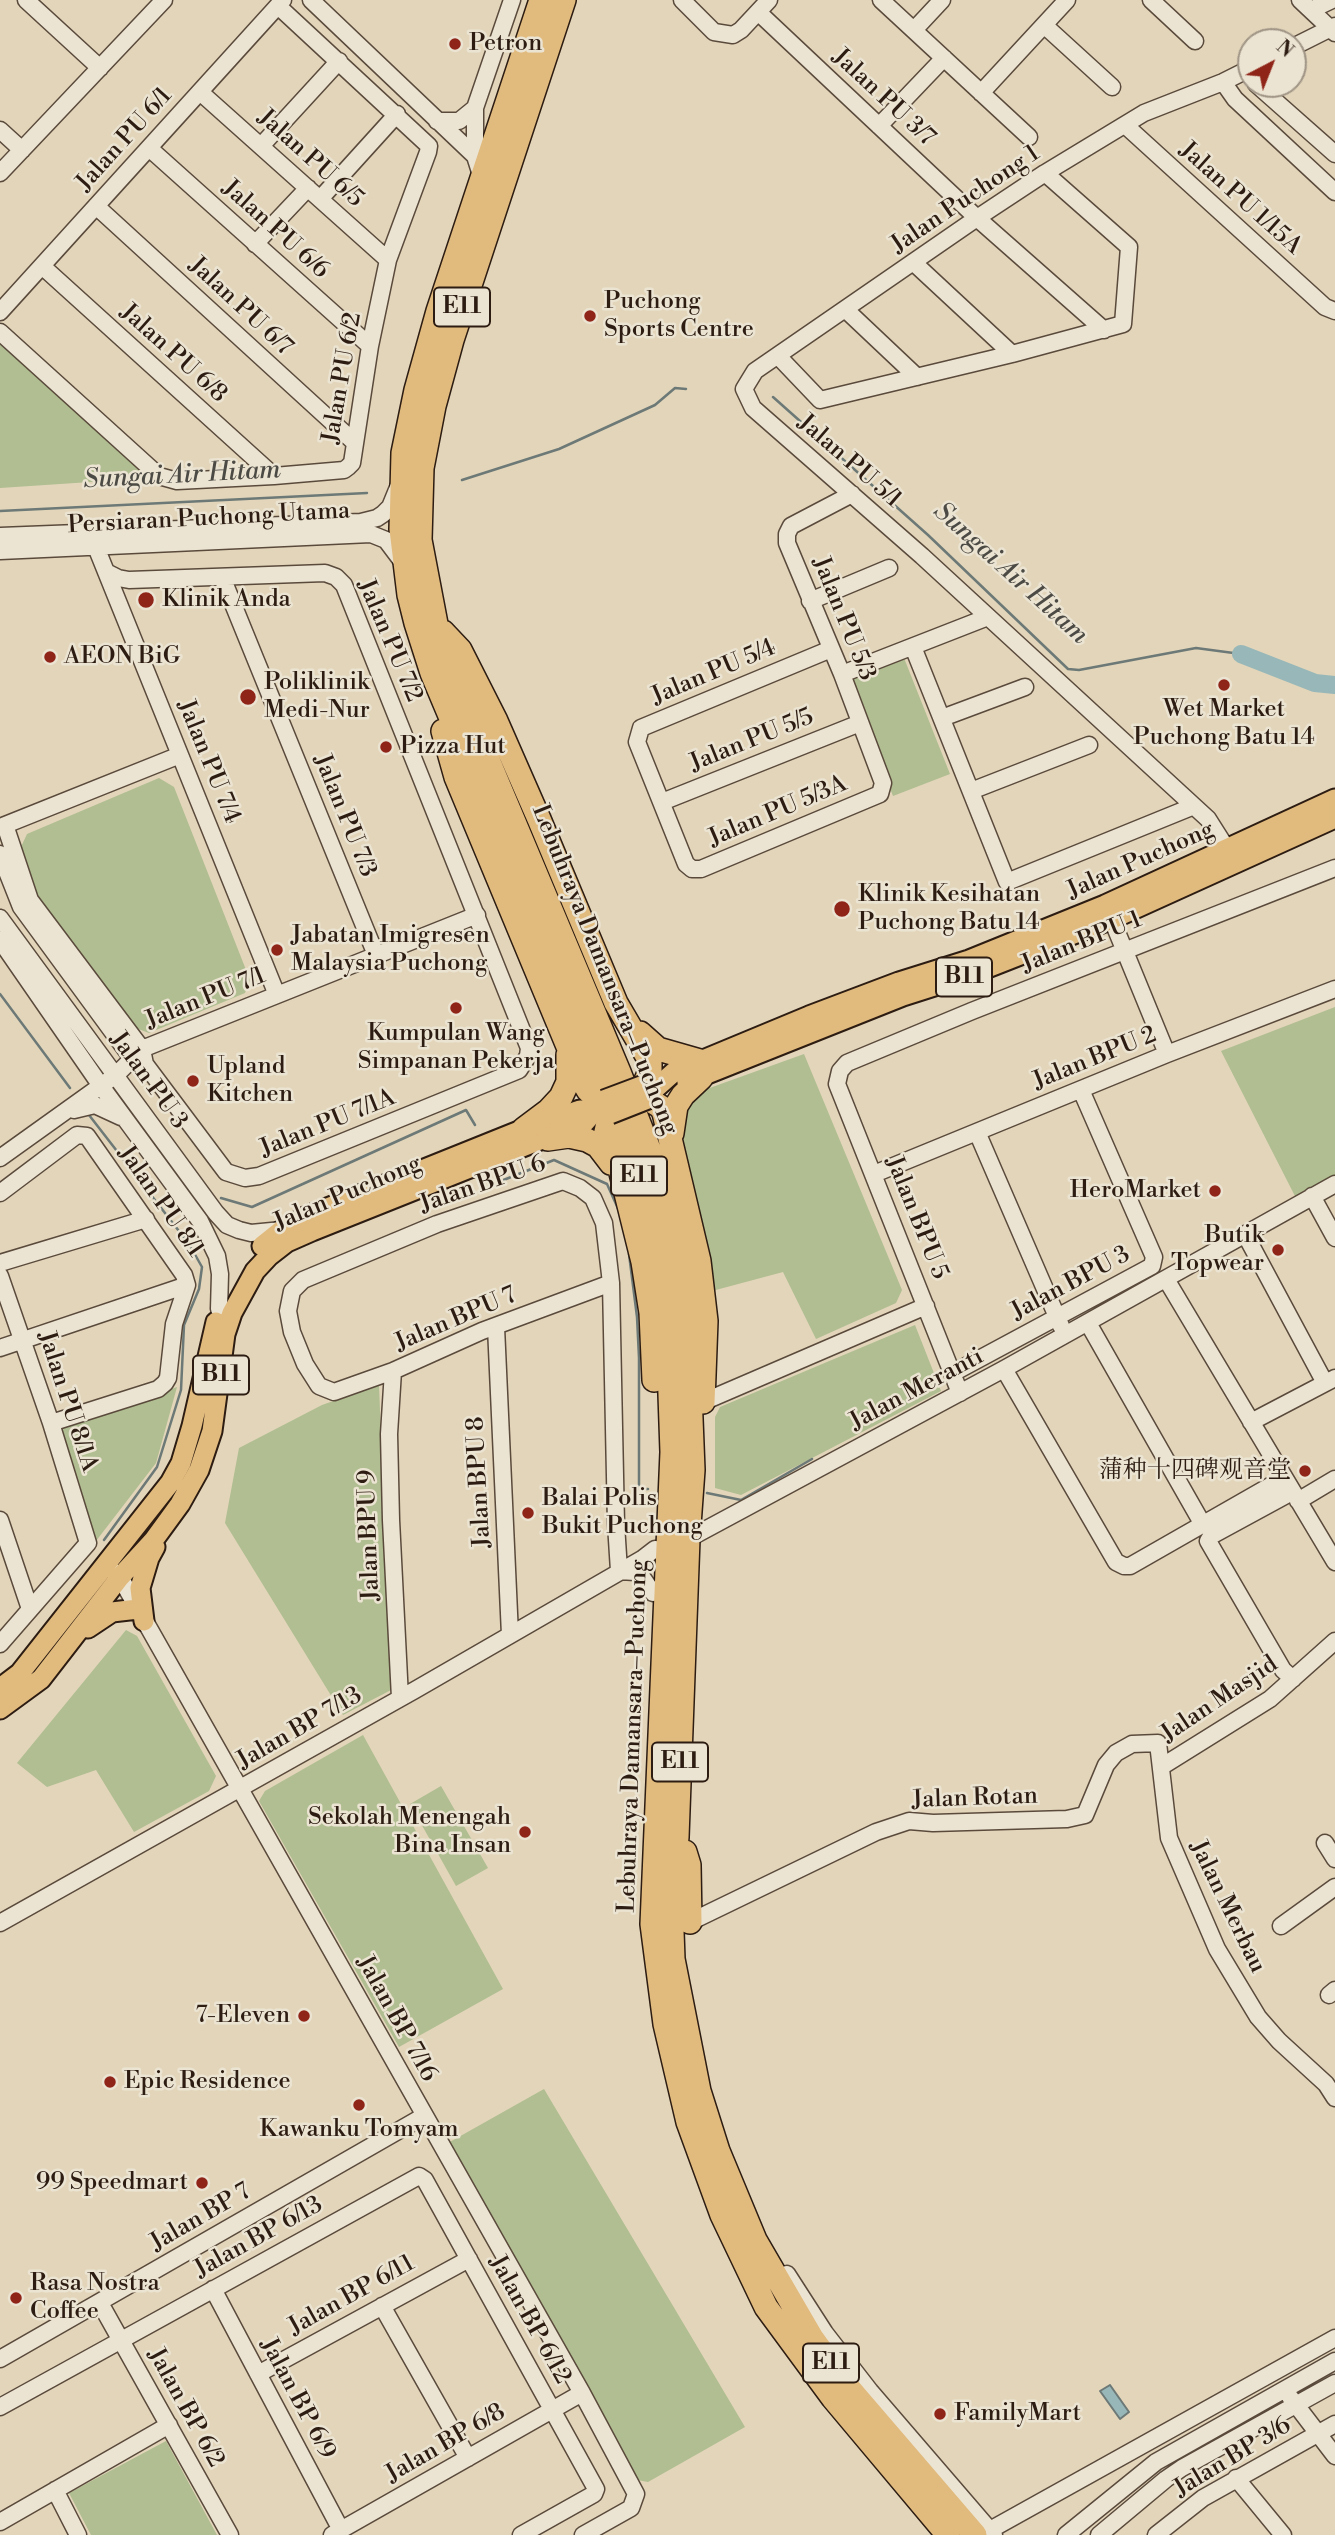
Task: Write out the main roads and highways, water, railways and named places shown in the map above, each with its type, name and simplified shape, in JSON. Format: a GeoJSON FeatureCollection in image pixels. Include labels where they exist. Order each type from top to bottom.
{"type":"FeatureCollection","features":[{"type":"Feature","properties":{"kind":"highway","name":"Lebuhraya Damansara–Puchong"},"geometry":{"type":"LineString","coordinates":[[558,2],[482,180],[438,311],[416,390],[403,453],[401,529],[405,566],[415,623],[432,673],[603,1079],[639,1174],[657,1247],[668,1337],[672,1452],[652,1924],[665,2024],[688,2122],[703,2170],[722,2216],[766,2307],[833,2398],[948,2535]]}},
{"type":"Feature","properties":{"kind":"highway","name":"Lebuhraya Damansara–Puchong"},"geometry":{"type":"LineString","coordinates":[[558,2],[433,406],[422,468],[419,530],[436,624],[449,667],[619,1072],[661,1180],[679,1257],[688,1342],[693,1470],[677,1837],[671,1903],[673,1959],[699,2091],[718,2151],[755,2240],[812,2338],[847,2386],[986,2533]]}},
{"type":"Feature","properties":{"kind":"highway"},"geometry":{"type":"LineString","coordinates":[[436,624],[460,650],[496,721],[616,1003],[650,1061],[649,1090],[664,1113],[671,1140],[699,1261],[706,1321],[703,1426],[693,1470]]}},
{"type":"Feature","properties":{"kind":"highway"},"geometry":{"type":"LineString","coordinates":[[432,673],[442,729],[456,777],[568,1045],[588,1090],[603,1108],[605,1136],[619,1165],[643,1262],[651,1313],[656,1431],[653,1593],[659,1717]]}},
{"type":"Feature","properties":{"kind":"highway"},"geometry":{"type":"LineString","coordinates":[[616,1003],[643,1037],[658,1049],[701,1069],[676,1106],[671,1140]]}},
{"type":"Feature","properties":{"kind":"highway"},"geometry":{"type":"LineString","coordinates":[[524,1129],[561,1097],[568,1082],[568,1045]]}},
{"type":"Feature","properties":{"kind":"highway"},"geometry":{"type":"LineString","coordinates":[[548,1139],[569,1136],[598,1146],[606,1154],[625,1186]]}},
{"type":"Feature","properties":{"kind":"highway"},"geometry":{"type":"LineString","coordinates":[[677,1837],[684,1848],[689,1865],[690,1922]]}},
{"type":"Feature","properties":{"kind":"main road","name":"Jalan Puchong"},"geometry":{"type":"LineString","coordinates":[[1109,912],[1227,849],[1335,799]]}},
{"type":"Feature","properties":{"kind":"main road","name":"Jalan Puchong"},"geometry":{"type":"LineString","coordinates":[[0,1688],[20,1673],[113,1571],[153,1541],[180,1504],[199,1470],[212,1430],[225,1334],[232,1313],[255,1272],[287,1242],[524,1129],[580,1110],[603,1108],[649,1090],[677,1085],[701,1069],[813,1024],[899,982],[1109,912],[1335,818]]}},
{"type":"Feature","properties":{"kind":"main road","name":"Jalan Puchong"},"geometry":{"type":"LineString","coordinates":[[0,1709],[41,1679],[56,1659],[181,1464],[198,1404],[219,1309],[247,1262],[282,1230],[305,1217],[548,1139],[585,1122],[603,1108]]}},
{"type":"Feature","properties":{"kind":"main road"},"geometry":{"type":"LineString","coordinates":[[56,1659],[94,1623],[112,1612],[141,1615],[140,1588],[149,1558],[180,1504]]}},
{"type":"Feature","properties":{"kind":"water"},"geometry":{"type":"Polygon","coordinates":[[[1110,2385],[1129,2412],[1120,2419],[1100,2391],[1110,2385]]]}},
{"type":"Feature","properties":{"kind":"waterway","name":"Sungai Air Hitam"},"geometry":{"type":"LineString","coordinates":[[462,480],[559,449],[655,405],[675,388],[686,389]]}},
{"type":"Feature","properties":{"kind":"waterway","name":"Sungai Air Hitam"},"geometry":{"type":"LineString","coordinates":[[773,397],[928,535],[1068,669],[1079,670],[1196,648],[1241,654]]}},
{"type":"Feature","properties":{"kind":"waterway","name":"Sungai Air Hitam"},"geometry":{"type":"LineString","coordinates":[[0,511],[367,493]]}},
{"type":"Feature","properties":{"kind":"waterway","name":"Sungai Air Hitam"},"geometry":{"type":"LineString","coordinates":[[1241,654],[1315,683],[1335,685]]}},
{"type":"Feature","properties":{"kind":"waterway"},"geometry":{"type":"LineString","coordinates":[[0,994],[70,1088]]}},
{"type":"Feature","properties":{"kind":"waterway"},"geometry":{"type":"LineString","coordinates":[[221,1198],[252,1207],[466,1110],[475,1125]]}},
{"type":"Feature","properties":{"kind":"waterway"},"geometry":{"type":"LineString","coordinates":[[89,1115],[189,1244],[202,1267],[199,1289],[184,1325],[181,1390],[157,1467],[104,1540]]}},
{"type":"Feature","properties":{"kind":"waterway"},"geometry":{"type":"LineString","coordinates":[[501,1181],[554,1160],[607,1184],[620,1213]]}},
{"type":"Feature","properties":{"kind":"waterway"},"geometry":{"type":"LineString","coordinates":[[629,1254],[639,1358],[639,1489],[648,1489]]}},
{"type":"Feature","properties":{"kind":"waterway"},"geometry":{"type":"LineString","coordinates":[[707,1493],[741,1500],[812,1459]]}},
{"type":"Feature","properties":{"kind":"place","name":"Petron"},"geometry":{"type":"Point","coordinates":[455,44]}},
{"type":"Feature","properties":{"kind":"place","name":"Puchong Sports Centre"},"geometry":{"type":"Point","coordinates":[590,316]}},
{"type":"Feature","properties":{"kind":"place","name":"Klinik Anda"},"geometry":{"type":"Point","coordinates":[146,600]}},
{"type":"Feature","properties":{"kind":"place","name":"AEON BiG"},"geometry":{"type":"Point","coordinates":[50,657]}},
{"type":"Feature","properties":{"kind":"place","name":"Wet Market Puchong Batu 14"},"geometry":{"type":"Point","coordinates":[1224,685]}},
{"type":"Feature","properties":{"kind":"place","name":"Poliklinik Medi-Nur"},"geometry":{"type":"Point","coordinates":[248,697]}},
{"type":"Feature","properties":{"kind":"place","name":"Pizza Hut"},"geometry":{"type":"Point","coordinates":[386,747]}},
{"type":"Feature","properties":{"kind":"place","name":"Klinik Kesihatan Puchong Batu 14"},"geometry":{"type":"Point","coordinates":[842,909]}},
{"type":"Feature","properties":{"kind":"place","name":"Jabatan Imigresen Malaysia Puchong"},"geometry":{"type":"Point","coordinates":[277,950]}},
{"type":"Feature","properties":{"kind":"place","name":"Kumpulan Wang Simpanan Pekerja"},"geometry":{"type":"Point","coordinates":[456,1008]}},
{"type":"Feature","properties":{"kind":"place","name":"Upland Kitchen"},"geometry":{"type":"Point","coordinates":[193,1081]}},
{"type":"Feature","properties":{"kind":"place","name":"HeroMarket"},"geometry":{"type":"Point","coordinates":[1215,1191]}},
{"type":"Feature","properties":{"kind":"place","name":"Butik Topwear"},"geometry":{"type":"Point","coordinates":[1278,1250]}},
{"type":"Feature","properties":{"kind":"place","name":"蒲种十四碑观音堂"},"geometry":{"type":"Point","coordinates":[1305,1471]}},
{"type":"Feature","properties":{"kind":"place","name":"Balai Polis Bukit Puchong"},"geometry":{"type":"Point","coordinates":[528,1513]}},
{"type":"Feature","properties":{"kind":"place","name":"Sekolah Menengah Bina Insan"},"geometry":{"type":"Point","coordinates":[525,1832]}},
{"type":"Feature","properties":{"kind":"place","name":"7-Eleven"},"geometry":{"type":"Point","coordinates":[304,2016]}},
{"type":"Feature","properties":{"kind":"place","name":"Epic Residence"},"geometry":{"type":"Point","coordinates":[110,2082]}},
{"type":"Feature","properties":{"kind":"place","name":"Kawanku Tomyam"},"geometry":{"type":"Point","coordinates":[359,2105]}},
{"type":"Feature","properties":{"kind":"place","name":"99 Speedmart"},"geometry":{"type":"Point","coordinates":[202,2183]}},
{"type":"Feature","properties":{"kind":"place","name":"Rasa Nostra Coffee"},"geometry":{"type":"Point","coordinates":[16,2298]}},
{"type":"Feature","properties":{"kind":"place","name":"FamilyMart"},"geometry":{"type":"Point","coordinates":[940,2414]}}]}
